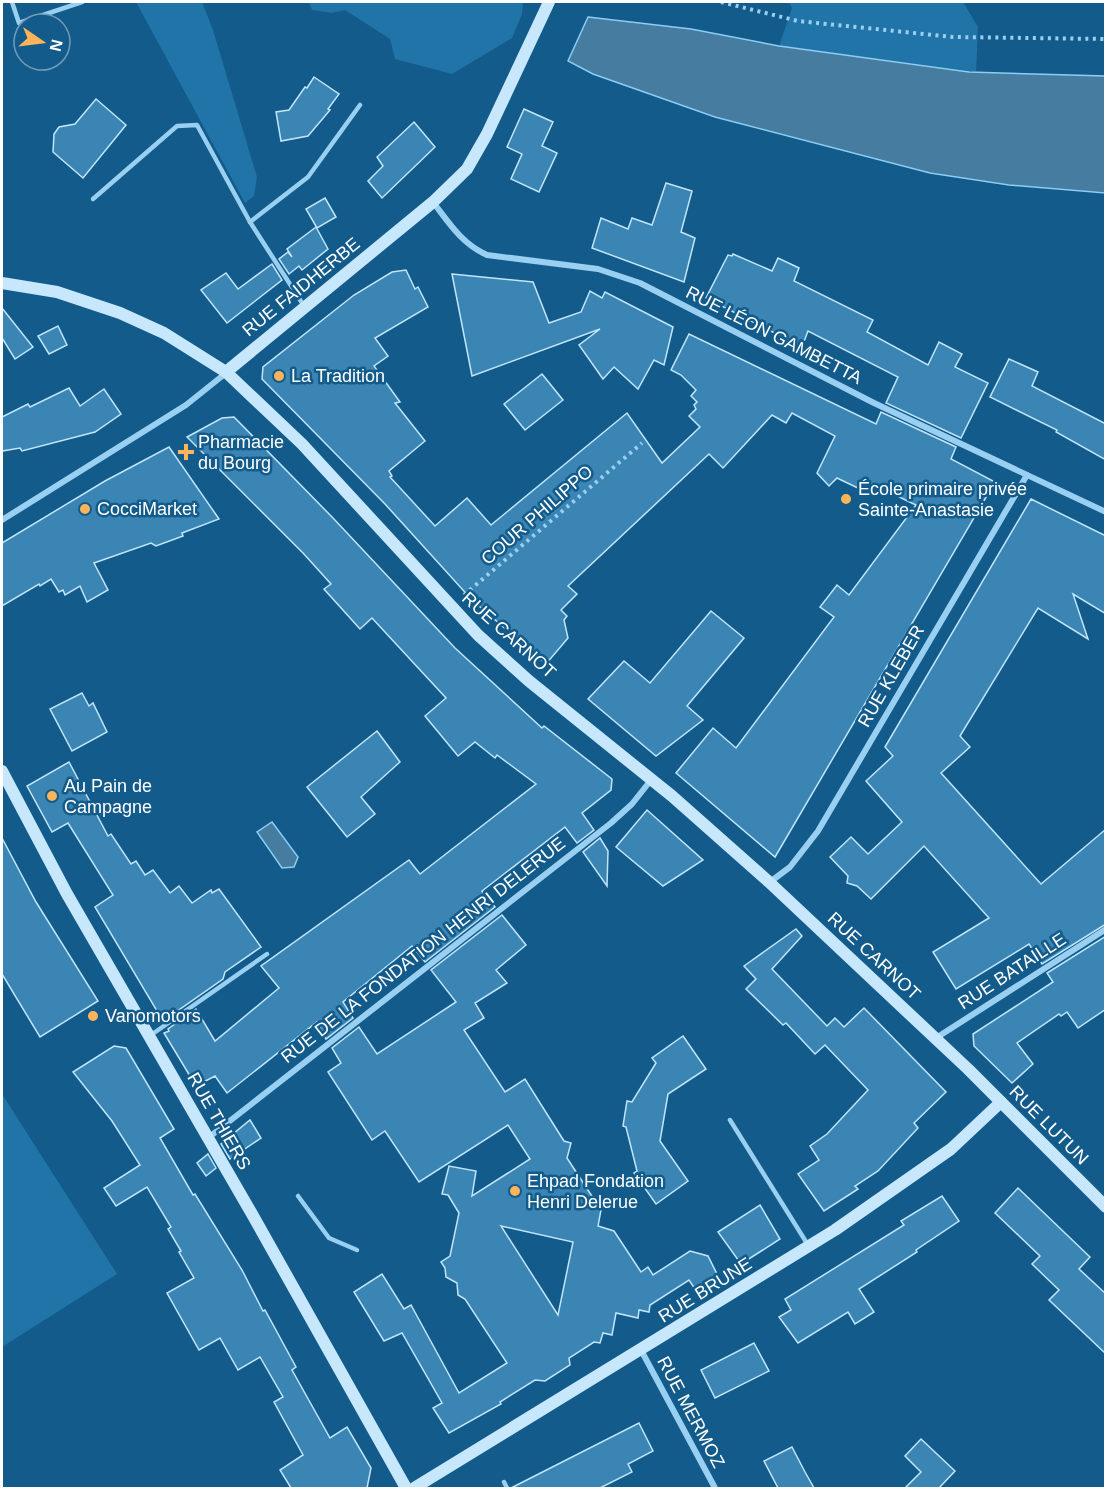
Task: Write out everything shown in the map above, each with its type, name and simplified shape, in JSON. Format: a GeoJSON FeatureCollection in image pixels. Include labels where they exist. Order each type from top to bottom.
{"type":"FeatureCollection","features":[{"type":"Feature","properties":{"kind":"main road","name":"RUE FAIDHERBE"},"geometry":{"type":"LineString","coordinates":[[226,372],[456,182],[478,153],[547,6]]}},
{"type":"Feature","properties":{"kind":"main road","name":"RUE CARNOT"},"geometry":{"type":"LineString","coordinates":[[2,283],[57,292],[120,313],[172,337],[226,372],[302,444],[450,607],[511,665],[651,779],[769,882],[968,1069]]}},
{"type":"Feature","properties":{"kind":"main road","name":"RUE THIERS"},"geometry":{"type":"LineString","coordinates":[[3,779],[406,1488]]}},
{"type":"Feature","properties":{"kind":"main road","name":"RUE LUTUN"},"geometry":{"type":"LineString","coordinates":[[968,1069],[1106,1207]]}},
{"type":"Feature","properties":{"kind":"main road","name":"RUE BRUNE"},"geometry":{"type":"LineString","coordinates":[[414,1488],[809,1247],[951,1149],[1001,1102]]}},
{"type":"Feature","properties":{"kind":"street","name":"RUE LÉON GAMBETTA"},"geometry":{"type":"LineString","coordinates":[[434,202],[462,240],[487,255],[598,269],[640,283],[864,397],[1106,512]]}},
{"type":"Feature","properties":{"kind":"street","name":"RUE FAIDHERBE"},"geometry":{"type":"LineString","coordinates":[[2,520],[186,405],[226,372]]}},
{"type":"Feature","properties":{"kind":"street","name":"RUE KLEBER"},"geometry":{"type":"LineString","coordinates":[[769,882],[790,867],[825,819],[1027,475]]}},
{"type":"Feature","properties":{"kind":"street","name":"RUE DE LA FONDATION HENRI DELERUE"},"geometry":{"type":"LineString","coordinates":[[208,1138],[611,823],[632,804],[651,779]]}},
{"type":"Feature","properties":{"kind":"street","name":"RUE BATAILLE"},"geometry":{"type":"LineString","coordinates":[[936,1038],[1106,929]]}},
{"type":"Feature","properties":{"kind":"street","name":"RUE MERMOZ"},"geometry":{"type":"LineString","coordinates":[[641,1350],[714,1488]]}},
{"type":"Feature","properties":{"kind":"lane"},"geometry":{"type":"LineString","coordinates":[[12,2],[19,23],[82,2]]}},
{"type":"Feature","properties":{"kind":"lane"},"geometry":{"type":"LineString","coordinates":[[250,222],[308,177],[360,105]]}},
{"type":"Feature","properties":{"kind":"lane"},"geometry":{"type":"LineString","coordinates":[[93,199],[177,126],[197,125],[250,222],[304,307]]}},
{"type":"Feature","properties":{"kind":"lane"},"geometry":{"type":"LineString","coordinates":[[149,1036],[267,954]]}},
{"type":"Feature","properties":{"kind":"lane"},"geometry":{"type":"LineString","coordinates":[[730,1120],[809,1247]]}},
{"type":"Feature","properties":{"kind":"lane"},"geometry":{"type":"LineString","coordinates":[[298,1196],[328,1238],[357,1250]]}},
{"type":"Feature","properties":{"kind":"lane"},"geometry":{"type":"LineString","coordinates":[[504,1482],[507,1488]]}},
{"type":"Feature","properties":{"kind":"path"},"geometry":{"type":"LineString","coordinates":[[721,2],[798,21],[953,37],[1106,39]]}},
{"type":"Feature","properties":{"kind":"path","name":"COUR PHILIPPO"},"geometry":{"type":"LineString","coordinates":[[450,607],[642,443]]}},
{"type":"Feature","properties":{"kind":"shaded area"},"geometry":{"type":"Polygon","coordinates":[[[136,2],[202,2],[213,30],[257,177],[254,196],[245,203],[136,2]]]}},
{"type":"Feature","properties":{"kind":"shaded area"},"geometry":{"type":"Polygon","coordinates":[[[309,2],[523,2],[522,14],[512,38],[452,74],[395,59],[390,39],[345,10],[332,13],[312,10],[309,2]]]}},
{"type":"Feature","properties":{"kind":"shaded area"},"geometry":{"type":"Polygon","coordinates":[[[789,2],[963,2],[978,27],[976,72],[779,46],[792,8],[789,2]]]}},
{"type":"Feature","properties":{"kind":"shaded area"},"geometry":{"type":"Polygon","coordinates":[[[588,17],[691,29],[779,46],[969,72],[1105,76],[1105,193],[1009,185],[930,173],[715,117],[593,74],[568,61],[588,17]]]}},
{"type":"Feature","properties":{"kind":"shaded area"},"geometry":{"type":"Polygon","coordinates":[[[272,822],[298,857],[294,867],[282,868],[257,832],[272,822]]]}},
{"type":"Feature","properties":{"kind":"shaded area"},"geometry":{"type":"Polygon","coordinates":[[[2,1094],[117,1274],[2,1347],[2,1094]]]}},
{"type":"Feature","properties":{"kind":"building"},"geometry":{"type":"Polygon","coordinates":[[[314,77],[339,94],[328,109],[330,110],[308,136],[281,141],[276,112],[289,110],[314,77]]]}},
{"type":"Feature","properties":{"kind":"building"},"geometry":{"type":"Polygon","coordinates":[[[96,99],[126,125],[83,178],[53,152],[54,134],[59,127],[75,124],[96,99]]]}},
{"type":"Feature","properties":{"kind":"building"},"geometry":{"type":"Polygon","coordinates":[[[524,109],[553,122],[542,146],[557,153],[539,192],[511,179],[522,154],[507,147],[524,109]]]}},
{"type":"Feature","properties":{"kind":"building"},"geometry":{"type":"Polygon","coordinates":[[[414,122],[435,147],[382,198],[368,181],[383,166],[377,157],[414,122]]]}},
{"type":"Feature","properties":{"kind":"building"},"geometry":{"type":"Polygon","coordinates":[[[666,183],[692,191],[681,232],[695,238],[684,282],[592,248],[601,218],[628,229],[632,218],[652,225],[666,183]]]}},
{"type":"Feature","properties":{"kind":"building"},"geometry":{"type":"Polygon","coordinates":[[[325,198],[336,217],[317,228],[306,209],[325,198]]]}},
{"type":"Feature","properties":{"kind":"building"},"geometry":{"type":"Polygon","coordinates":[[[316,227],[328,249],[302,270],[299,266],[289,274],[279,259],[288,252],[292,257],[287,249],[316,227]]]}},
{"type":"Feature","properties":{"kind":"building"},"geometry":{"type":"Polygon","coordinates":[[[733,254],[772,271],[778,258],[799,268],[794,281],[873,320],[867,332],[928,365],[939,342],[962,354],[955,367],[988,383],[961,438],[886,403],[898,377],[808,331],[802,347],[706,298],[728,255],[733,254]]]}},
{"type":"Feature","properties":{"kind":"building"},"geometry":{"type":"Polygon","coordinates":[[[272,264],[282,280],[227,323],[201,290],[226,273],[238,289],[272,264]]]}},
{"type":"Feature","properties":{"kind":"building"},"geometry":{"type":"Polygon","coordinates":[[[406,270],[415,289],[418,287],[428,307],[375,338],[388,356],[374,366],[400,402],[395,403],[425,441],[389,471],[392,476],[390,477],[435,526],[467,498],[491,525],[627,413],[662,463],[700,427],[689,416],[696,409],[694,405],[697,402],[691,396],[696,390],[681,375],[671,370],[689,334],[876,424],[881,412],[956,447],[951,459],[995,482],[775,857],[676,773],[713,728],[736,748],[834,617],[820,607],[837,585],[849,595],[916,505],[868,482],[864,491],[837,478],[829,486],[817,473],[835,436],[792,413],[786,423],[772,415],[723,468],[709,454],[568,586],[577,594],[561,610],[567,616],[564,620],[568,638],[546,664],[472,600],[385,504],[262,379],[263,367],[354,295],[392,272],[406,270]]]}},
{"type":"Feature","properties":{"kind":"building"},"geometry":{"type":"Polygon","coordinates":[[[452,274],[533,282],[549,323],[581,312],[590,291],[602,298],[605,292],[673,327],[664,365],[654,360],[638,389],[614,367],[603,379],[579,345],[600,329],[472,376],[452,274]]]}},
{"type":"Feature","properties":{"kind":"building"},"geometry":{"type":"Polygon","coordinates":[[[2,308],[33,347],[15,359],[2,338],[2,308]]]}},
{"type":"Feature","properties":{"kind":"building"},"geometry":{"type":"Polygon","coordinates":[[[58,326],[67,345],[49,354],[38,336],[58,326]]]}},
{"type":"Feature","properties":{"kind":"building"},"geometry":{"type":"Polygon","coordinates":[[[1009,359],[1038,372],[1032,386],[1106,424],[1106,460],[1056,432],[1057,430],[990,397],[1009,359]]]}},
{"type":"Feature","properties":{"kind":"building"},"geometry":{"type":"Polygon","coordinates":[[[542,374],[563,400],[525,430],[504,404],[542,374]]]}},
{"type":"Feature","properties":{"kind":"building"},"geometry":{"type":"Polygon","coordinates":[[[69,388],[80,406],[104,389],[121,414],[95,432],[22,451],[20,448],[2,451],[2,417],[28,404],[30,407],[69,388]]]}},
{"type":"Feature","properties":{"kind":"building"},"geometry":{"type":"Polygon","coordinates":[[[234,417],[455,648],[542,728],[544,726],[612,779],[611,790],[582,813],[594,830],[577,843],[565,827],[482,891],[495,907],[425,962],[412,946],[343,1002],[353,1018],[326,1039],[317,1022],[227,1093],[215,1076],[196,1086],[164,1033],[196,1009],[215,1041],[279,988],[261,966],[409,860],[420,874],[536,784],[497,755],[495,758],[475,742],[458,756],[425,716],[446,698],[372,618],[360,629],[324,589],[331,584],[187,437],[222,418],[234,417]]]}},
{"type":"Feature","properties":{"kind":"building"},"geometry":{"type":"Polygon","coordinates":[[[169,447],[219,519],[156,546],[151,543],[94,563],[108,590],[87,602],[80,586],[65,595],[63,590],[59,592],[51,579],[2,606],[2,543],[105,481],[169,447]]]}},
{"type":"Feature","properties":{"kind":"building"},"geometry":{"type":"Polygon","coordinates":[[[1031,499],[1106,536],[1106,614],[1073,594],[1088,639],[1038,608],[960,736],[970,747],[941,773],[1041,884],[1106,829],[1106,924],[1042,964],[1029,944],[956,989],[933,952],[989,918],[924,846],[871,899],[857,886],[847,883],[848,876],[830,857],[851,837],[868,854],[902,822],[866,781],[893,756],[885,747],[1031,499]]]}},
{"type":"Feature","properties":{"kind":"building"},"geometry":{"type":"Polygon","coordinates":[[[711,611],[744,638],[687,706],[703,720],[656,756],[588,699],[624,661],[650,683],[711,611]]]}},
{"type":"Feature","properties":{"kind":"building"},"geometry":{"type":"Polygon","coordinates":[[[82,693],[89,706],[93,703],[107,732],[72,751],[50,709],[82,693]]]}},
{"type":"Feature","properties":{"kind":"building"},"geometry":{"type":"Polygon","coordinates":[[[377,731],[400,762],[361,797],[375,814],[347,837],[307,787],[377,731]]]}},
{"type":"Feature","properties":{"kind":"building"},"geometry":{"type":"Polygon","coordinates":[[[69,762],[108,836],[111,834],[131,864],[136,861],[145,875],[153,870],[170,893],[179,886],[192,903],[211,890],[212,893],[219,889],[261,947],[225,972],[223,979],[163,1021],[95,907],[113,895],[68,823],[52,832],[27,786],[69,762]]]}},
{"type":"Feature","properties":{"kind":"building"},"geometry":{"type":"Polygon","coordinates":[[[647,810],[703,860],[663,886],[616,847],[647,810]]]}},
{"type":"Feature","properties":{"kind":"building"},"geometry":{"type":"Polygon","coordinates":[[[2,838],[36,902],[98,1001],[40,1037],[2,974],[2,838]]]}},
{"type":"Feature","properties":{"kind":"building"},"geometry":{"type":"Polygon","coordinates":[[[600,838],[608,851],[607,886],[583,852],[600,838]]]}},
{"type":"Feature","properties":{"kind":"building","name":"Ehpad Fondation Henri Delerue"},"geometry":{"type":"Polygon","coordinates":[[[502,915],[526,945],[496,970],[507,983],[475,1003],[484,1018],[464,1030],[505,1092],[525,1079],[564,1141],[571,1143],[567,1158],[601,1210],[598,1226],[614,1231],[641,1272],[648,1267],[653,1275],[690,1251],[708,1256],[719,1278],[697,1292],[689,1280],[650,1305],[649,1312],[639,1310],[638,1318],[616,1313],[612,1335],[603,1333],[600,1343],[594,1342],[569,1358],[570,1365],[545,1381],[535,1380],[500,1402],[501,1404],[449,1433],[433,1408],[442,1403],[402,1333],[384,1341],[354,1292],[382,1274],[404,1309],[411,1305],[459,1393],[507,1363],[465,1299],[458,1295],[457,1283],[446,1277],[445,1268],[441,1262],[450,1256],[459,1213],[448,1195],[442,1194],[449,1166],[476,1171],[472,1196],[530,1159],[508,1125],[419,1182],[385,1131],[372,1140],[328,1072],[341,1063],[332,1048],[359,1027],[377,1054],[456,1002],[431,970],[502,915]],[[501,1226],[558,1315],[573,1242],[501,1226]]]}},
{"type":"Feature","properties":{"kind":"building"},"geometry":{"type":"Polygon","coordinates":[[[796,929],[802,936],[772,969],[827,1026],[835,1018],[844,1027],[864,1008],[946,1092],[914,1123],[918,1128],[878,1171],[855,1186],[858,1189],[824,1211],[798,1174],[819,1160],[810,1146],[827,1134],[868,1090],[825,1045],[815,1054],[786,1023],[783,1025],[746,989],[756,979],[744,966],[796,929]]]}},
{"type":"Feature","properties":{"kind":"building"},"geometry":{"type":"Polygon","coordinates":[[[1106,936],[1106,1009],[1078,1028],[1067,1012],[1061,1016],[1059,1014],[1017,1043],[1033,1064],[1012,1083],[974,1046],[973,1034],[1053,982],[1047,973],[1106,936]]]}},
{"type":"Feature","properties":{"kind":"building"},"geometry":{"type":"Polygon","coordinates":[[[683,1036],[706,1069],[668,1094],[660,1141],[688,1181],[656,1204],[634,1173],[637,1171],[626,1127],[623,1126],[627,1101],[632,1102],[656,1063],[652,1058],[683,1036]]]}},
{"type":"Feature","properties":{"kind":"building"},"geometry":{"type":"Polygon","coordinates":[[[114,1046],[126,1048],[174,1129],[160,1138],[193,1195],[195,1194],[242,1270],[263,1311],[265,1310],[296,1367],[292,1370],[330,1438],[347,1427],[371,1468],[367,1488],[291,1488],[280,1470],[303,1455],[274,1402],[283,1397],[260,1357],[238,1370],[220,1338],[199,1350],[167,1293],[194,1278],[168,1229],[171,1227],[147,1187],[116,1206],[104,1188],[140,1165],[112,1121],[73,1072],[114,1046]]]}},
{"type":"Feature","properties":{"kind":"building"},"geometry":{"type":"Polygon","coordinates":[[[250,1120],[261,1138],[230,1159],[221,1144],[250,1120]]]}},
{"type":"Feature","properties":{"kind":"building"},"geometry":{"type":"Polygon","coordinates":[[[208,1154],[216,1168],[206,1176],[197,1163],[208,1154]]]}},
{"type":"Feature","properties":{"kind":"building"},"geometry":{"type":"Polygon","coordinates":[[[1018,1188],[1090,1257],[1079,1269],[1106,1294],[1106,1354],[1049,1300],[1059,1290],[1032,1264],[1040,1256],[995,1213],[1018,1188]]]}},
{"type":"Feature","properties":{"kind":"building"},"geometry":{"type":"Polygon","coordinates":[[[942,1196],[959,1221],[916,1250],[917,1252],[859,1289],[874,1312],[855,1324],[848,1312],[798,1343],[779,1317],[791,1310],[785,1299],[904,1225],[901,1221],[942,1196]]]}},
{"type":"Feature","properties":{"kind":"building"},"geometry":{"type":"Polygon","coordinates":[[[760,1205],[780,1239],[741,1264],[718,1232],[760,1205]]]}},
{"type":"Feature","properties":{"kind":"building"},"geometry":{"type":"Polygon","coordinates":[[[754,1343],[769,1371],[715,1398],[701,1370],[754,1343]]]}},
{"type":"Feature","properties":{"kind":"building"},"geometry":{"type":"Polygon","coordinates":[[[639,1423],[653,1451],[628,1464],[632,1472],[600,1488],[511,1488],[639,1423]]]}},
{"type":"Feature","properties":{"kind":"building"},"geometry":{"type":"Polygon","coordinates":[[[921,1439],[955,1471],[939,1488],[905,1488],[921,1472],[905,1456],[921,1439]]]}},
{"type":"Feature","properties":{"kind":"building"},"geometry":{"type":"Polygon","coordinates":[[[792,1447],[814,1488],[778,1488],[764,1461],[792,1447]]]}},
{"type":"Feature","properties":{"kind":"place","name":"La Tradition"},"geometry":{"type":"Point","coordinates":[279,376]}},
{"type":"Feature","properties":{"kind":"place","name":"Pharmacie du Bourg"},"geometry":{"type":"Point","coordinates":[186,452]}},
{"type":"Feature","properties":{"kind":"place","name":"École primaire privée Sainte-Anastasie"},"geometry":{"type":"Point","coordinates":[846,499]}},
{"type":"Feature","properties":{"kind":"place","name":"CocciMarket"},"geometry":{"type":"Point","coordinates":[85,509]}},
{"type":"Feature","properties":{"kind":"place","name":"Au Pain de Campagne"},"geometry":{"type":"Point","coordinates":[52,796]}},
{"type":"Feature","properties":{"kind":"place","name":"Vanomotors"},"geometry":{"type":"Point","coordinates":[93,1016]}},
{"type":"Feature","properties":{"kind":"place","name":"Ehpad Fondation Henri Delerue"},"geometry":{"type":"Point","coordinates":[515,1191]}}]}
